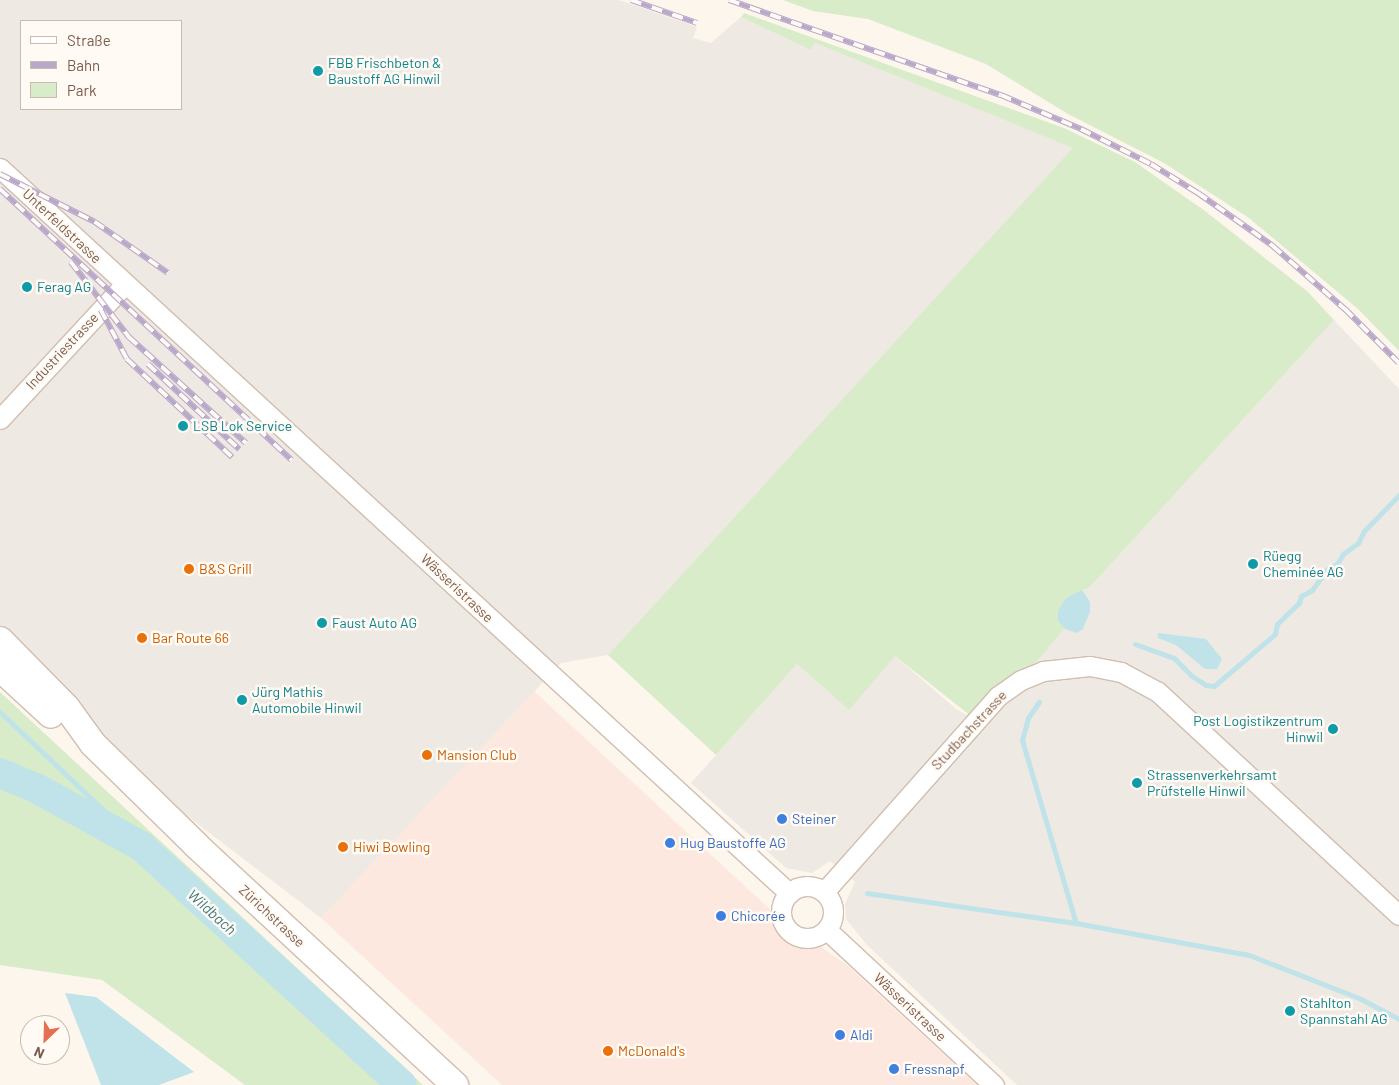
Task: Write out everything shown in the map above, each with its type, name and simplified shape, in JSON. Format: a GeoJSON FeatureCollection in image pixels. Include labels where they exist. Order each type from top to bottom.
{"type":"FeatureCollection","features":[{"type":"Feature","properties":{"kind":"main road","name":"Zürichstrasse"},"geometry":{"type":"LineString","coordinates":[[0,640],[67,708],[93,744],[197,846],[455,1085]]}},
{"type":"Feature","properties":{"kind":"main road","name":"Zürichstrasse"},"geometry":{"type":"LineString","coordinates":[[0,668],[58,722],[93,744]]}},
{"type":"Feature","properties":{"kind":"street","name":"Unterfeldstrasse"},"geometry":{"type":"LineString","coordinates":[[0,168],[125,284]]}},
{"type":"Feature","properties":{"kind":"street","name":"Industriestrasse"},"geometry":{"type":"LineString","coordinates":[[0,419],[125,284]]}},
{"type":"Feature","properties":{"kind":"street","name":"Wässeristrasse"},"geometry":{"type":"LineString","coordinates":[[125,284],[789,893]]}},
{"type":"Feature","properties":{"kind":"street","name":"Studbachstrasse"},"geometry":{"type":"LineString","coordinates":[[824,892],[998,696],[1021,680],[1043,671],[1090,666],[1121,672],[1158,692],[1399,914]]}},
{"type":"Feature","properties":{"kind":"street"},"geometry":{"type":"LineString","coordinates":[[807,886],[824,892],[833,906],[832,923],[827,930],[808,938],[790,931],[781,912],[789,893],[807,886]]}},
{"type":"Feature","properties":{"kind":"street","name":"Wässeristrasse"},"geometry":{"type":"LineString","coordinates":[[827,930],[994,1085]]}},
{"type":"Feature","properties":{"kind":"shaded area"},"geometry":{"type":"Polygon","coordinates":[[[0,0],[619,0],[697,27],[693,38],[711,43],[741,17],[811,50],[815,43],[1074,148],[608,655],[561,663],[321,918],[93,744],[0,640],[0,0]]]}},
{"type":"Feature","properties":{"kind":"shaded area"},"geometry":{"type":"Polygon","coordinates":[[[1334,320],[1399,389],[1399,1085],[1017,1085],[867,945],[846,919],[845,904],[855,882],[830,861],[812,873],[786,868],[691,783],[797,664],[895,656],[956,709],[976,720],[1066,598],[1089,588],[1334,320]]]}},
{"type":"Feature","properties":{"kind":"shaded area"},"geometry":{"type":"Polygon","coordinates":[[[534,691],[773,912],[782,935],[795,945],[821,947],[848,966],[977,1085],[502,1085],[321,918],[534,691]]]}},
{"type":"Feature","properties":{"kind":"green space"},"geometry":{"type":"Polygon","coordinates":[[[783,0],[1399,0],[1399,351],[1358,309],[1249,218],[1164,163],[1068,114],[986,64],[868,19],[813,11],[783,0]]]}},
{"type":"Feature","properties":{"kind":"green space"},"geometry":{"type":"Polygon","coordinates":[[[744,13],[1064,128],[1135,162],[1205,211],[1308,292],[1334,320],[1089,588],[1066,598],[1064,629],[1021,680],[976,720],[895,656],[849,710],[797,664],[716,755],[608,655],[1073,148],[815,43],[811,50],[741,17],[744,13]]]}},
{"type":"Feature","properties":{"kind":"green space"},"geometry":{"type":"Polygon","coordinates":[[[0,692],[423,1085],[245,1085],[102,980],[0,965],[0,692]]]}},
{"type":"Feature","properties":{"kind":"water"},"geometry":{"type":"Polygon","coordinates":[[[1082,590],[1090,602],[1090,612],[1083,629],[1077,633],[1065,629],[1058,621],[1058,611],[1066,598],[1082,590]]]}},
{"type":"Feature","properties":{"kind":"water"},"geometry":{"type":"Polygon","coordinates":[[[1158,633],[1206,639],[1222,659],[1217,669],[1205,669],[1176,645],[1158,638],[1158,633]]]}},
{"type":"Feature","properties":{"kind":"water"},"geometry":{"type":"Polygon","coordinates":[[[65,993],[96,997],[194,1072],[159,1085],[101,1085],[65,993]]]}},
{"type":"Feature","properties":{"kind":"waterway"},"geometry":{"type":"LineString","coordinates":[[1135,644],[1174,658],[1192,676],[1206,685],[1214,686],[1275,634],[1277,624],[1299,603],[1301,596],[1312,590],[1327,569],[1337,564],[1343,554],[1358,543],[1364,531],[1399,495]]}},
{"type":"Feature","properties":{"kind":"waterway"},"geometry":{"type":"LineString","coordinates":[[1039,702],[1028,718],[1022,740],[1076,923]]}},
{"type":"Feature","properties":{"kind":"waterway"},"geometry":{"type":"LineString","coordinates":[[0,712],[141,846]]}},
{"type":"Feature","properties":{"kind":"waterway","name":"Wildbach"},"geometry":{"type":"LineString","coordinates":[[0,773],[36,788],[141,846],[402,1085]]}},
{"type":"Feature","properties":{"kind":"waterway"},"geometry":{"type":"LineString","coordinates":[[867,893],[1076,923],[1249,955],[1361,999],[1399,1019]]}},
{"type":"Feature","properties":{"kind":"railway"},"geometry":{"type":"LineString","coordinates":[[631,0],[697,23]]}},
{"type":"Feature","properties":{"kind":"railway"},"geometry":{"type":"LineString","coordinates":[[729,0],[1001,95],[1081,129],[1151,164],[1198,193],[1273,246],[1345,309],[1399,363]]}},
{"type":"Feature","properties":{"kind":"railway"},"geometry":{"type":"LineString","coordinates":[[0,174],[95,222],[168,273]]}},
{"type":"Feature","properties":{"kind":"railway"},"geometry":{"type":"LineString","coordinates":[[0,189],[292,460]]}},
{"type":"Feature","properties":{"kind":"railway"},"geometry":{"type":"LineString","coordinates":[[71,262],[129,337],[246,443]]}},
{"type":"Feature","properties":{"kind":"railway"},"geometry":{"type":"LineString","coordinates":[[101,310],[127,359],[232,457]]}},
{"type":"Feature","properties":{"kind":"railway"},"geometry":{"type":"LineString","coordinates":[[148,364],[239,449]]}},
{"type":"Feature","properties":{"kind":"place","name":"FBB Frischbeton & Baustoff AG Hinwil"},"geometry":{"type":"Point","coordinates":[318,71]}},
{"type":"Feature","properties":{"kind":"place","name":"Ferag AG"},"geometry":{"type":"Point","coordinates":[27,287]}},
{"type":"Feature","properties":{"kind":"place","name":"LSB Lok Service"},"geometry":{"type":"Point","coordinates":[183,426]}},
{"type":"Feature","properties":{"kind":"place","name":"Rüegg Cheminée AG"},"geometry":{"type":"Point","coordinates":[1253,564]}},
{"type":"Feature","properties":{"kind":"place","name":"B&S Grill"},"geometry":{"type":"Point","coordinates":[189,569]}},
{"type":"Feature","properties":{"kind":"place","name":"Faust Auto AG"},"geometry":{"type":"Point","coordinates":[322,623]}},
{"type":"Feature","properties":{"kind":"place","name":"Bar Route 66"},"geometry":{"type":"Point","coordinates":[142,638]}},
{"type":"Feature","properties":{"kind":"place","name":"Jürg Mathis Automobile Hinwil"},"geometry":{"type":"Point","coordinates":[242,700]}},
{"type":"Feature","properties":{"kind":"place","name":"Post Logistikzentrum Hinwil"},"geometry":{"type":"Point","coordinates":[1333,729]}},
{"type":"Feature","properties":{"kind":"place","name":"Mansion Club"},"geometry":{"type":"Point","coordinates":[427,755]}},
{"type":"Feature","properties":{"kind":"place","name":"Strassenverkehrsamt Prüfstelle Hinwil"},"geometry":{"type":"Point","coordinates":[1137,783]}},
{"type":"Feature","properties":{"kind":"place","name":"Steiner"},"geometry":{"type":"Point","coordinates":[782,819]}},
{"type":"Feature","properties":{"kind":"place","name":"Hug Baustoffe AG"},"geometry":{"type":"Point","coordinates":[670,843]}},
{"type":"Feature","properties":{"kind":"place","name":"Hiwi Bowling"},"geometry":{"type":"Point","coordinates":[343,847]}},
{"type":"Feature","properties":{"kind":"place","name":"Chicorée"},"geometry":{"type":"Point","coordinates":[721,916]}},
{"type":"Feature","properties":{"kind":"place","name":"Stahlton Spannstahl AG"},"geometry":{"type":"Point","coordinates":[1290,1011]}},
{"type":"Feature","properties":{"kind":"place","name":"Aldi"},"geometry":{"type":"Point","coordinates":[840,1035]}},
{"type":"Feature","properties":{"kind":"place","name":"McDonald's"},"geometry":{"type":"Point","coordinates":[608,1051]}},
{"type":"Feature","properties":{"kind":"place","name":"Fressnapf"},"geometry":{"type":"Point","coordinates":[894,1069]}}]}
